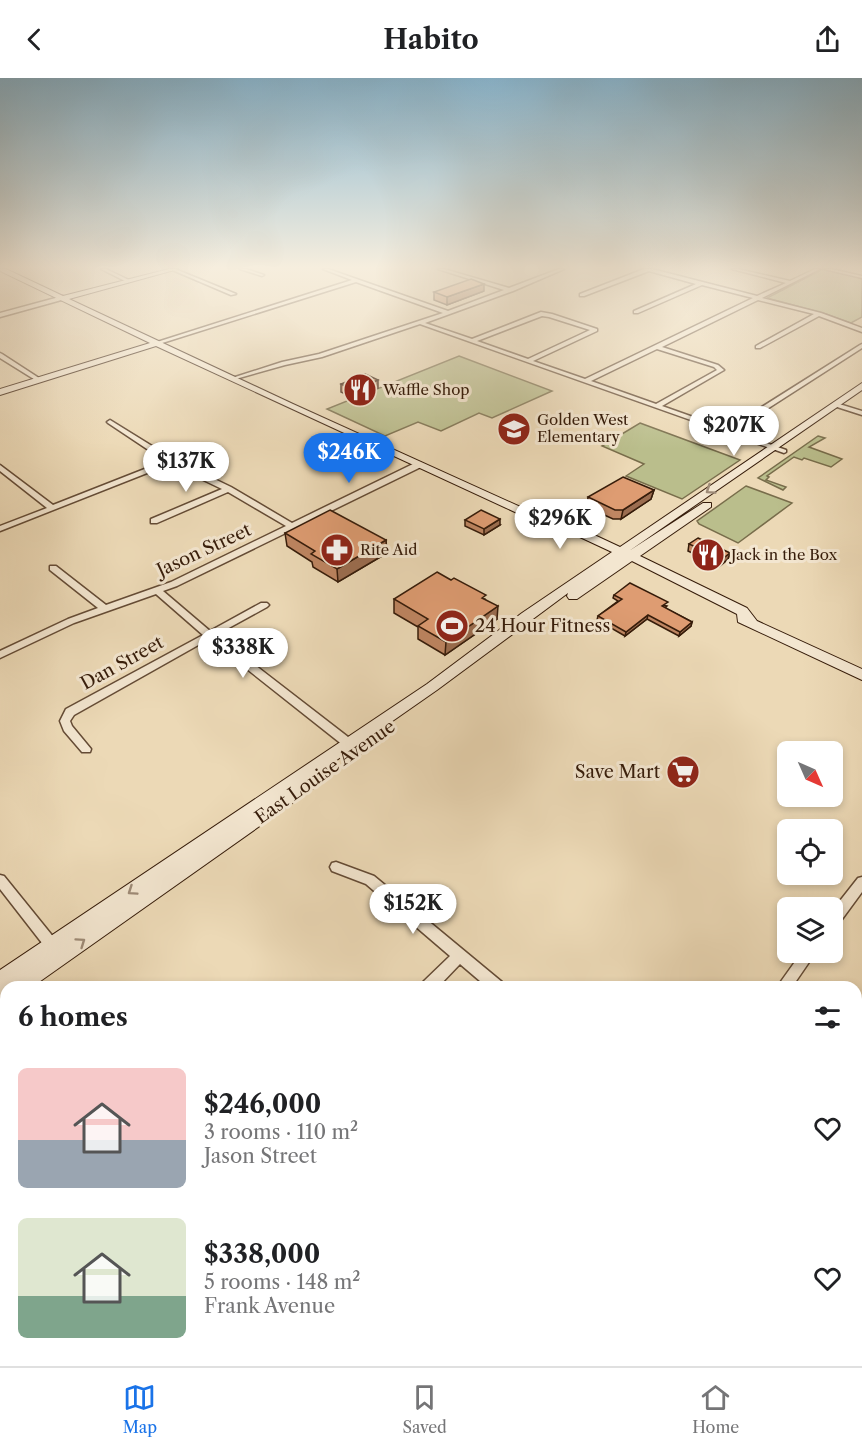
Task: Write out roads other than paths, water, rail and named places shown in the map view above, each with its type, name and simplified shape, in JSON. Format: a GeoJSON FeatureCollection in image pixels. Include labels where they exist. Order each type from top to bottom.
{"type":"FeatureCollection","features":[{"type":"Feature","properties":{"kind":"main road"},"geometry":{"type":"LineString","coordinates":[[128,329],[534,517],[536,522],[622,557],[735,617],[751,621],[862,675]]}},
{"type":"Feature","properties":{"kind":"main road"},"geometry":{"type":"LineString","coordinates":[[0,392],[157,343]]}},
{"type":"Feature","properties":{"kind":"main road"},"geometry":{"type":"LineString","coordinates":[[841,406],[862,386]]}},
{"type":"Feature","properties":{"kind":"main road"},"geometry":{"type":"LineString","coordinates":[[841,406],[862,397]]}},
{"type":"Feature","properties":{"kind":"main road","name":"East Louise Avenue"},"geometry":{"type":"LineString","coordinates":[[0,981],[56,951],[550,612],[622,557],[841,406]]}},
{"type":"Feature","properties":{"kind":"main road","name":"East Louise Avenue"},"geometry":{"type":"LineString","coordinates":[[23,981],[56,951]]}},
{"type":"Feature","properties":{"kind":"street"},"geometry":{"type":"LineString","coordinates":[[157,343],[201,329]]}},
{"type":"Feature","properties":{"kind":"street"},"geometry":{"type":"LineString","coordinates":[[234,380],[278,365],[320,356],[398,329]]}},
{"type":"Feature","properties":{"kind":"street"},"geometry":{"type":"LineString","coordinates":[[438,329],[779,449]]}},
{"type":"Feature","properties":{"kind":"street"},"geometry":{"type":"LineString","coordinates":[[472,341],[502,329]]}},
{"type":"Feature","properties":{"kind":"street"},"geometry":{"type":"LineString","coordinates":[[528,361],[595,330],[592,329]]}},
{"type":"Feature","properties":{"kind":"street"},"geometry":{"type":"LineString","coordinates":[[586,381],[694,329]]}},
{"type":"Feature","properties":{"kind":"street"},"geometry":{"type":"LineString","coordinates":[[758,347],[791,329]]}},
{"type":"Feature","properties":{"kind":"street"},"geometry":{"type":"LineString","coordinates":[[728,431],[862,346]]}},
{"type":"Feature","properties":{"kind":"street"},"geometry":{"type":"LineString","coordinates":[[657,347],[716,366],[721,370],[657,406]]}},
{"type":"Feature","properties":{"kind":"street"},"geometry":{"type":"LineString","coordinates":[[0,355],[39,380]]}},
{"type":"Feature","properties":{"kind":"street"},"geometry":{"type":"LineString","coordinates":[[841,406],[862,413]]}},
{"type":"Feature","properties":{"kind":"street"},"geometry":{"type":"LineString","coordinates":[[110,422],[170,461],[228,489],[291,526]]}},
{"type":"Feature","properties":{"kind":"street"},"geometry":{"type":"LineString","coordinates":[[0,529],[170,461]]}},
{"type":"Feature","properties":{"kind":"street","name":"Jason Street"},"geometry":{"type":"LineString","coordinates":[[0,655],[103,608],[156,590],[418,465]]}},
{"type":"Feature","properties":{"kind":"street"},"geometry":{"type":"LineString","coordinates":[[0,467],[52,508]]}},
{"type":"Feature","properties":{"kind":"street"},"geometry":{"type":"LineString","coordinates":[[154,521],[228,489]]}},
{"type":"Feature","properties":{"kind":"street"},"geometry":{"type":"LineString","coordinates":[[53,567],[103,608]]}},
{"type":"Feature","properties":{"kind":"street"},"geometry":{"type":"LineString","coordinates":[[156,590],[208,634],[353,747]]}},
{"type":"Feature","properties":{"kind":"street","name":"Dan Street"},"geometry":{"type":"LineString","coordinates":[[86,749],[68,728],[65,721],[70,712],[264,605]]}},
{"type":"Feature","properties":{"kind":"street"},"geometry":{"type":"LineString","coordinates":[[336,867],[370,880],[490,981]]}},
{"type":"Feature","properties":{"kind":"street"},"geometry":{"type":"LineString","coordinates":[[0,880],[56,951]]}},
{"type":"Feature","properties":{"kind":"street"},"geometry":{"type":"LineString","coordinates":[[843,907],[862,882]]}},
{"type":"Feature","properties":{"kind":"street"},"geometry":{"type":"LineString","coordinates":[[434,981],[460,955]]}},
{"type":"Feature","properties":{"kind":"street"},"geometry":{"type":"LineString","coordinates":[[788,981],[802,963]]}},
{"type":"Feature","properties":{"kind":"place","name":"Waffle Shop"},"geometry":{"type":"Point","coordinates":[360,390]}},
{"type":"Feature","properties":{"kind":"place","name":"Golden West Elementary"},"geometry":{"type":"Point","coordinates":[514,429]}},
{"type":"Feature","properties":{"kind":"place","name":"Rite Aid"},"geometry":{"type":"Point","coordinates":[337,550]}},
{"type":"Feature","properties":{"kind":"place","name":"Jack in the Box"},"geometry":{"type":"Point","coordinates":[708,555]}},
{"type":"Feature","properties":{"kind":"place","name":"24 Hour Fitness"},"geometry":{"type":"Point","coordinates":[452,626]}},
{"type":"Feature","properties":{"kind":"place","name":"Save Mart"},"geometry":{"type":"Point","coordinates":[683,772]}}]}
